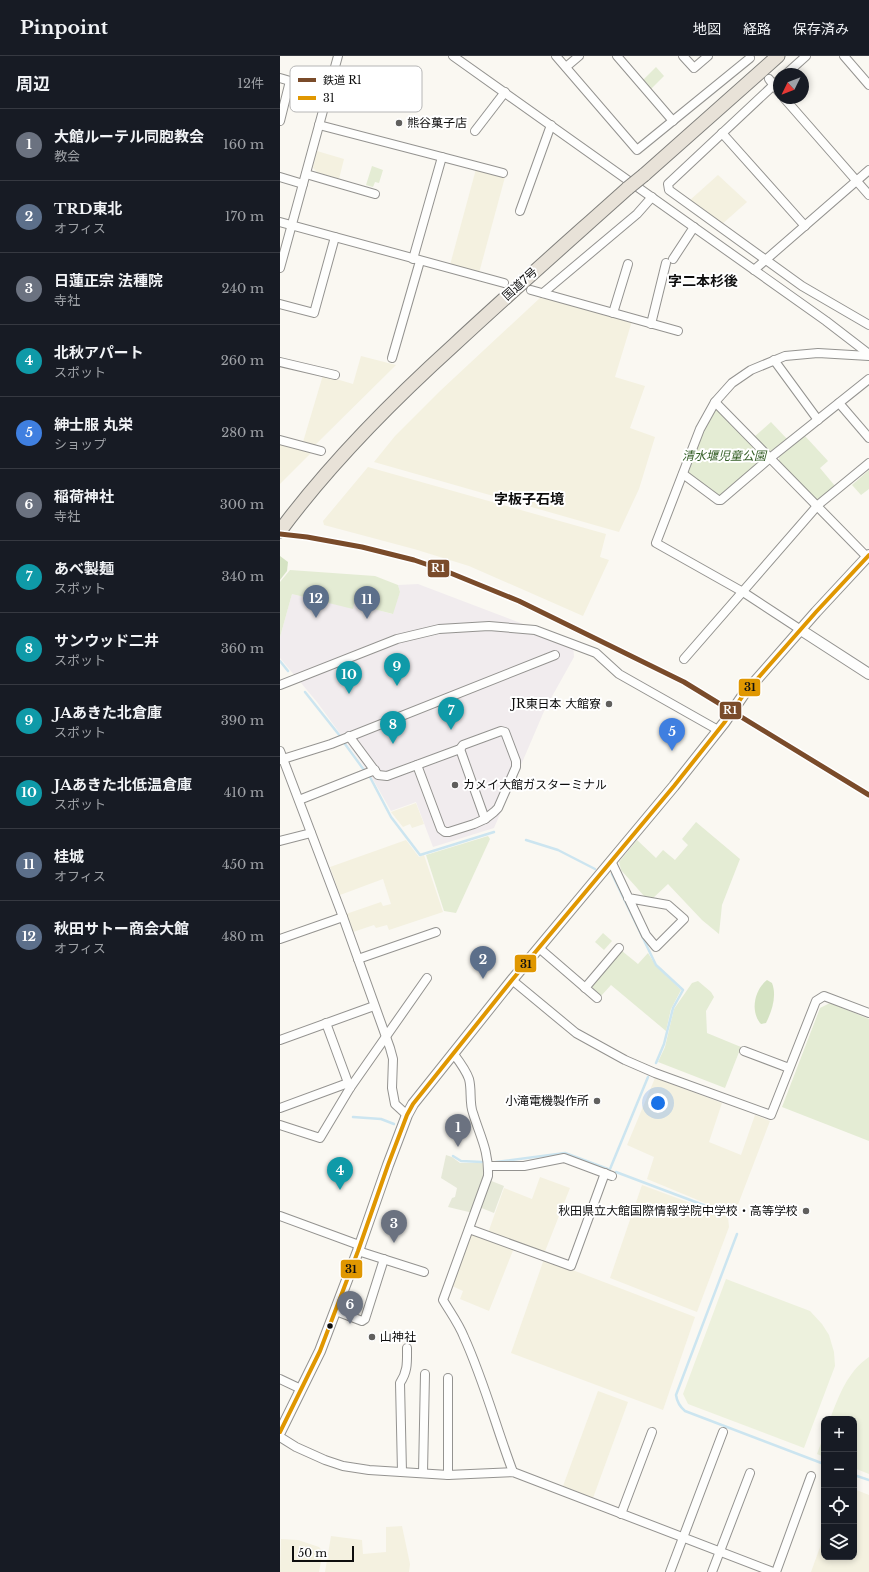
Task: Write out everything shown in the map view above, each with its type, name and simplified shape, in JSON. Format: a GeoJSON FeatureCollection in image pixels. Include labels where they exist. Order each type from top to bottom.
{"type":"FeatureCollection","features":[{"type":"Feature","properties":{"kind":"highway","name":"国道7号"},"geometry":{"type":"LineString","coordinates":[[284,526],[332,467],[417,378],[493,308],[778,56]]}},
{"type":"Feature","properties":{"kind":"street"},"geometry":{"type":"LineString","coordinates":[[335,66],[338,56]]}},
{"type":"Feature","properties":{"kind":"street"},"geometry":{"type":"LineString","coordinates":[[453,56],[826,321],[869,355]]}},
{"type":"Feature","properties":{"kind":"street"},"geometry":{"type":"LineString","coordinates":[[556,56],[637,150],[750,59]]}},
{"type":"Feature","properties":{"kind":"street"},"geometry":{"type":"LineString","coordinates":[[566,67],[579,56]]}},
{"type":"Feature","properties":{"kind":"street"},"geometry":{"type":"LineString","coordinates":[[616,56],[673,121]]}},
{"type":"Feature","properties":{"kind":"street"},"geometry":{"type":"LineString","coordinates":[[683,56],[694,68],[708,56]]}},
{"type":"Feature","properties":{"kind":"street"},"geometry":{"type":"LineString","coordinates":[[793,68],[806,56]]}},
{"type":"Feature","properties":{"kind":"street"},"geometry":{"type":"LineString","coordinates":[[844,56],[869,85]]}},
{"type":"Feature","properties":{"kind":"street"},"geometry":{"type":"LineString","coordinates":[[280,78],[290,81],[280,121]]}},
{"type":"Feature","properties":{"kind":"street"},"geometry":{"type":"LineString","coordinates":[[773,86],[668,184],[669,190],[802,286],[869,325]]}},
{"type":"Feature","properties":{"kind":"street"},"geometry":{"type":"LineString","coordinates":[[475,131],[505,92]]}},
{"type":"Feature","properties":{"kind":"street"},"geometry":{"type":"LineString","coordinates":[[789,104],[869,195]]}},
{"type":"Feature","properties":{"kind":"street"},"geometry":{"type":"LineString","coordinates":[[280,268],[322,112]]}},
{"type":"Feature","properties":{"kind":"street"},"geometry":{"type":"LineString","coordinates":[[319,124],[503,172]]}},
{"type":"Feature","properties":{"kind":"street"},"geometry":{"type":"LineString","coordinates":[[520,211],[551,125]]}},
{"type":"Feature","properties":{"kind":"street"},"geometry":{"type":"LineString","coordinates":[[722,133],[805,226]]}},
{"type":"Feature","properties":{"kind":"street"},"geometry":{"type":"LineString","coordinates":[[392,358],[442,156]]}},
{"type":"Feature","properties":{"kind":"street"},"geometry":{"type":"LineString","coordinates":[[754,270],[869,170]]}},
{"type":"Feature","properties":{"kind":"street"},"geometry":{"type":"LineString","coordinates":[[306,174],[375,194]]}},
{"type":"Feature","properties":{"kind":"street"},"geometry":{"type":"LineString","coordinates":[[280,177],[303,184]]}},
{"type":"Feature","properties":{"kind":"street"},"geometry":{"type":"LineString","coordinates":[[543,293],[637,214],[652,197]]}},
{"type":"Feature","properties":{"kind":"street"},"geometry":{"type":"LineString","coordinates":[[280,222],[504,283]]}},
{"type":"Feature","properties":{"kind":"street"},"geometry":{"type":"LineString","coordinates":[[650,324],[669,261],[694,227]]}},
{"type":"Feature","properties":{"kind":"street"},"geometry":{"type":"LineString","coordinates":[[280,304],[314,313],[335,237]]}},
{"type":"Feature","properties":{"kind":"street"},"geometry":{"type":"LineString","coordinates":[[613,313],[628,264]]}},
{"type":"Feature","properties":{"kind":"street"},"geometry":{"type":"LineString","coordinates":[[531,290],[678,331]]}},
{"type":"Feature","properties":{"kind":"street"},"geometry":{"type":"LineString","coordinates":[[868,672],[743,592],[656,544],[700,429],[715,402],[732,383],[751,370],[785,356],[818,353],[869,355]]}},
{"type":"Feature","properties":{"kind":"street"},"geometry":{"type":"LineString","coordinates":[[774,360],[818,420]]}},
{"type":"Feature","properties":{"kind":"street"},"geometry":{"type":"LineString","coordinates":[[280,362],[335,375]]}},
{"type":"Feature","properties":{"kind":"street"},"geometry":{"type":"LineString","coordinates":[[683,474],[718,500],[721,500],[770,458],[869,379]]}},
{"type":"Feature","properties":{"kind":"street"},"geometry":{"type":"LineString","coordinates":[[280,1432],[320,1351],[407,1115],[427,1085],[512,980],[674,786],[744,694],[868,556],[715,402]]}},
{"type":"Feature","properties":{"kind":"street"},"geometry":{"type":"LineString","coordinates":[[839,404],[869,438]]}},
{"type":"Feature","properties":{"kind":"street"},"geometry":{"type":"LineString","coordinates":[[280,440],[321,451]]}},
{"type":"Feature","properties":{"kind":"street"},"geometry":{"type":"LineString","coordinates":[[684,659],[818,505],[869,463]]}},
{"type":"Feature","properties":{"kind":"street"},"geometry":{"type":"LineString","coordinates":[[280,685],[397,639],[439,630],[488,626],[535,630],[596,653],[619,674],[718,730]]}},
{"type":"Feature","properties":{"kind":"street"},"geometry":{"type":"LineString","coordinates":[[282,760],[349,736],[555,655]]}},
{"type":"Feature","properties":{"kind":"street"},"geometry":{"type":"LineString","coordinates":[[349,736],[378,775],[387,776],[460,749],[463,744],[501,731],[505,732],[516,761],[516,767],[498,808],[485,819],[449,832],[445,832],[442,829],[417,765]]}},
{"type":"Feature","properties":{"kind":"street"},"geometry":{"type":"LineString","coordinates":[[460,749],[485,819]]}},
{"type":"Feature","properties":{"kind":"street"},"geometry":{"type":"LineString","coordinates":[[280,751],[282,760],[299,800],[343,917],[386,1037],[393,1059],[392,1088],[395,1104],[407,1115]]}},
{"type":"Feature","properties":{"kind":"street"},"geometry":{"type":"LineString","coordinates":[[299,800],[374,770]]}},
{"type":"Feature","properties":{"kind":"street"},"geometry":{"type":"LineString","coordinates":[[280,840],[311,833]]}},
{"type":"Feature","properties":{"kind":"street"},"geometry":{"type":"LineString","coordinates":[[611,861],[628,898],[646,935],[656,947],[684,919],[668,905],[628,898]]}},
{"type":"Feature","properties":{"kind":"street"},"geometry":{"type":"LineString","coordinates":[[280,940],[343,917]]}},
{"type":"Feature","properties":{"kind":"street"},"geometry":{"type":"LineString","coordinates":[[358,959],[436,932]]}},
{"type":"Feature","properties":{"kind":"street"},"geometry":{"type":"LineString","coordinates":[[539,948],[597,998]]}},
{"type":"Feature","properties":{"kind":"street"},"geometry":{"type":"LineString","coordinates":[[585,988],[619,948]]}},
{"type":"Feature","properties":{"kind":"street"},"geometry":{"type":"LineString","coordinates":[[280,1125],[320,1138],[349,1086],[386,1037],[427,978]]}},
{"type":"Feature","properties":{"kind":"street"},"geometry":{"type":"LineString","coordinates":[[512,980],[576,1033],[624,1060],[655,1073],[771,1115],[816,1001],[824,996],[869,1012]]}},
{"type":"Feature","properties":{"kind":"street"},"geometry":{"type":"LineString","coordinates":[[280,1040],[374,1006]]}},
{"type":"Feature","properties":{"kind":"street"},"geometry":{"type":"LineString","coordinates":[[326,1023],[349,1086]]}},
{"type":"Feature","properties":{"kind":"street"},"geometry":{"type":"LineString","coordinates":[[744,1051],[789,1068]]}},
{"type":"Feature","properties":{"kind":"street"},"geometry":{"type":"LineString","coordinates":[[453,1053],[464,1068],[469,1079],[472,1112],[486,1150],[488,1176],[443,1300],[464,1336],[484,1386],[513,1472]]}},
{"type":"Feature","properties":{"kind":"street"},"geometry":{"type":"LineString","coordinates":[[280,1108],[349,1086]]}},
{"type":"Feature","properties":{"kind":"street"},"geometry":{"type":"LineString","coordinates":[[469,1229],[571,1266],[609,1174],[564,1158],[524,1166],[488,1166]]}},
{"type":"Feature","properties":{"kind":"street"},"geometry":{"type":"LineString","coordinates":[[280,1216],[384,1259],[424,1272]]}},
{"type":"Feature","properties":{"kind":"street"},"geometry":{"type":"LineString","coordinates":[[336,1311],[362,1321],[365,1318],[384,1259]]}},
{"type":"Feature","properties":{"kind":"street"},"geometry":{"type":"LineString","coordinates":[[402,1472],[400,1383],[408,1367],[407,1348]]}},
{"type":"Feature","properties":{"kind":"street"},"geometry":{"type":"LineString","coordinates":[[423,1473],[425,1374]]}},
{"type":"Feature","properties":{"kind":"street"},"geometry":{"type":"LineString","coordinates":[[448,1378],[448,1475]]}},
{"type":"Feature","properties":{"kind":"street"},"geometry":{"type":"LineString","coordinates":[[280,1379],[301,1389]]}},
{"type":"Feature","properties":{"kind":"street"},"geometry":{"type":"LineString","coordinates":[[621,1514],[652,1432]]}},
{"type":"Feature","properties":{"kind":"street"},"geometry":{"type":"LineString","coordinates":[[670,1572],[723,1432]]}},
{"type":"Feature","properties":{"kind":"street"},"geometry":{"type":"LineString","coordinates":[[280,1437],[296,1447],[325,1460],[343,1466],[368,1470],[448,1475],[513,1472],[773,1572]]}},
{"type":"Feature","properties":{"kind":"street"},"geometry":{"type":"LineString","coordinates":[[712,1572],[750,1473]]}},
{"type":"Feature","properties":{"kind":"street"},"geometry":{"type":"LineString","coordinates":[[776,1572],[812,1476]]}},
{"type":"Feature","properties":{"kind":"shaded area"},"geometry":{"type":"Polygon","coordinates":[[[317,151],[344,159],[339,179],[317,172],[313,168],[317,151]]]}},
{"type":"Feature","properties":{"kind":"shaded area"},"geometry":{"type":"Polygon","coordinates":[[[476,169],[505,177],[479,273],[450,265],[476,169]]]}},
{"type":"Feature","properties":{"kind":"shaded area"},"geometry":{"type":"Polygon","coordinates":[[[718,175],[747,202],[721,225],[689,201],[718,175]]]}},
{"type":"Feature","properties":{"kind":"shaded area"},"geometry":{"type":"Polygon","coordinates":[[[541,297],[632,321],[615,377],[645,386],[630,428],[655,437],[639,489],[619,532],[374,462],[395,436],[440,391],[541,297]]]}},
{"type":"Feature","properties":{"kind":"shaded area"},"geometry":{"type":"Polygon","coordinates":[[[361,356],[396,365],[314,446],[303,442],[323,375],[353,384],[361,356]]]}},
{"type":"Feature","properties":{"kind":"shaded area"},"geometry":{"type":"Polygon","coordinates":[[[280,442],[310,450],[311,453],[280,484],[280,442]]]}},
{"type":"Feature","properties":{"kind":"shaded area"},"geometry":{"type":"Polygon","coordinates":[[[368,467],[606,534],[600,557],[609,560],[583,616],[469,566],[414,549],[324,525],[323,521],[368,467]]]}},
{"type":"Feature","properties":{"kind":"shaded area"},"geometry":{"type":"Polygon","coordinates":[[[418,584],[573,643],[574,657],[545,709],[494,828],[433,847],[416,802],[391,811],[371,776],[317,702],[280,658],[280,637],[292,594],[352,608],[354,603],[392,614],[400,592],[398,585],[418,584]]]}},
{"type":"Feature","properties":{"kind":"shaded area"},"geometry":{"type":"Polygon","coordinates":[[[416,803],[424,824],[412,828],[410,824],[403,827],[391,812],[416,803]]]}},
{"type":"Feature","properties":{"kind":"shaded area"},"geometry":{"type":"Polygon","coordinates":[[[406,840],[419,857],[424,855],[443,912],[389,930],[387,925],[376,928],[374,925],[353,932],[346,914],[381,902],[383,906],[391,904],[383,879],[340,895],[330,867],[406,840]]]}},
{"type":"Feature","properties":{"kind":"shaded area"},"geometry":{"type":"Polygon","coordinates":[[[655,1078],[722,1103],[709,1142],[741,1155],[755,1115],[770,1121],[734,1215],[647,1179],[654,1157],[627,1145],[655,1078]]]}},
{"type":"Feature","properties":{"kind":"shaded area"},"geometry":{"type":"Polygon","coordinates":[[[540,1177],[570,1188],[544,1254],[488,1233],[504,1188],[532,1199],[540,1177]]]}},
{"type":"Feature","properties":{"kind":"shaded area"},"geometry":{"type":"Polygon","coordinates":[[[642,1185],[728,1217],[729,1227],[697,1312],[610,1278],[642,1185]]]}},
{"type":"Feature","properties":{"kind":"shaded area"},"geometry":{"type":"Polygon","coordinates":[[[471,1232],[514,1248],[489,1311],[460,1299],[463,1291],[450,1285],[471,1232]]]}},
{"type":"Feature","properties":{"kind":"shaded area"},"geometry":{"type":"Polygon","coordinates":[[[544,1259],[695,1317],[663,1410],[511,1353],[544,1259]]]}},
{"type":"Feature","properties":{"kind":"shaded area"},"geometry":{"type":"Polygon","coordinates":[[[598,1391],[628,1402],[593,1498],[563,1486],[598,1391]]]}},
{"type":"Feature","properties":{"kind":"shaded area"},"geometry":{"type":"Polygon","coordinates":[[[857,1490],[869,1495],[869,1572],[811,1572],[821,1544],[821,1560],[857,1560],[857,1490]]]}},
{"type":"Feature","properties":{"kind":"shaded area"},"geometry":{"type":"Polygon","coordinates":[[[402,1526],[410,1564],[409,1572],[325,1572],[331,1536],[362,1540],[363,1554],[386,1552],[386,1527],[402,1526]]]}},
{"type":"Feature","properties":{"kind":"shaded area"},"geometry":{"type":"Polygon","coordinates":[[[281,1539],[298,1540],[319,1547],[323,1552],[319,1572],[280,1572],[281,1539]]]}},
{"type":"Feature","properties":{"kind":"green space"},"geometry":{"type":"Polygon","coordinates":[[[656,67],[664,76],[651,89],[643,80],[656,67]]]}},
{"type":"Feature","properties":{"kind":"green space"},"geometry":{"type":"Polygon","coordinates":[[[372,166],[383,170],[379,183],[375,182],[373,187],[366,185],[372,166]]]}},
{"type":"Feature","properties":{"kind":"green space","name":"清水堰児童公園"},"geometry":{"type":"Polygon","coordinates":[[[717,406],[767,457],[722,498],[686,472],[700,434],[717,406]]]}},
{"type":"Feature","properties":{"kind":"green space"},"geometry":{"type":"Polygon","coordinates":[[[771,422],[788,440],[774,452],[769,451],[754,437],[771,422]]]}},
{"type":"Feature","properties":{"kind":"green space"},"geometry":{"type":"Polygon","coordinates":[[[805,436],[828,461],[820,468],[835,486],[821,499],[816,500],[779,461],[779,457],[805,436]]]}},
{"type":"Feature","properties":{"kind":"green space"},"geometry":{"type":"Polygon","coordinates":[[[869,470],[869,489],[861,495],[852,485],[869,470]]]}},
{"type":"Feature","properties":{"kind":"green space"},"geometry":{"type":"Polygon","coordinates":[[[280,556],[288,562],[287,571],[280,580],[280,556]]]}},
{"type":"Feature","properties":{"kind":"green space"},"geometry":{"type":"Polygon","coordinates":[[[290,570],[375,576],[398,585],[400,592],[393,614],[354,604],[353,609],[292,594],[280,637],[280,582],[290,570]]]}},
{"type":"Feature","properties":{"kind":"green space"},"geometry":{"type":"Polygon","coordinates":[[[696,822],[740,859],[722,905],[719,934],[702,920],[668,884],[652,899],[645,897],[621,870],[619,862],[637,840],[656,858],[663,850],[675,860],[688,845],[682,839],[696,822]]]}},
{"type":"Feature","properties":{"kind":"green space"},"geometry":{"type":"Polygon","coordinates":[[[488,836],[490,839],[456,913],[444,911],[426,855],[488,836]]]}},
{"type":"Feature","properties":{"kind":"green space"},"geometry":{"type":"Polygon","coordinates":[[[603,933],[612,941],[604,950],[595,942],[603,933]]]}},
{"type":"Feature","properties":{"kind":"green space"},"geometry":{"type":"Polygon","coordinates":[[[622,951],[638,964],[648,953],[656,966],[681,990],[671,1009],[666,1031],[611,985],[601,996],[593,989],[592,986],[622,951]]]}},
{"type":"Feature","properties":{"kind":"green space"},"geometry":{"type":"Polygon","coordinates":[[[767,980],[772,983],[774,998],[766,1023],[761,1024],[755,1013],[755,1001],[759,989],[767,980]]]}},
{"type":"Feature","properties":{"kind":"green space"},"geometry":{"type":"Polygon","coordinates":[[[698,981],[711,992],[714,997],[706,1011],[707,1033],[741,1047],[725,1088],[658,1062],[665,1047],[674,1009],[692,983],[698,981]]]}},
{"type":"Feature","properties":{"kind":"green space"},"geometry":{"type":"Polygon","coordinates":[[[830,1003],[869,1019],[869,1141],[782,1107],[820,1008],[830,1003]]]}},
{"type":"Feature","properties":{"kind":"green space"},"geometry":{"type":"Polygon","coordinates":[[[446,1155],[452,1157],[460,1163],[486,1163],[486,1175],[473,1213],[448,1207],[452,1198],[455,1197],[457,1188],[441,1178],[446,1155]]]}},
{"type":"Feature","properties":{"kind":"green space"},"geometry":{"type":"Polygon","coordinates":[[[489,1180],[504,1186],[494,1213],[479,1207],[489,1180]]]}},
{"type":"Feature","properties":{"kind":"green space"},"geometry":{"type":"Polygon","coordinates":[[[726,1279],[810,1311],[822,1324],[829,1335],[834,1352],[835,1366],[804,1448],[688,1404],[683,1394],[726,1279]]]}},
{"type":"Feature","properties":{"kind":"green space"},"geometry":{"type":"Polygon","coordinates":[[[869,1357],[869,1474],[857,1469],[857,1416],[831,1416],[840,1393],[849,1377],[861,1363],[869,1357]]]}},
{"type":"Feature","properties":{"kind":"green space"},"geometry":{"type":"Polygon","coordinates":[[[821,1443],[821,1456],[817,1454],[821,1443]]]}},
{"type":"Feature","properties":{"kind":"waterway"},"geometry":{"type":"LineString","coordinates":[[280,661],[288,671]]}},
{"type":"Feature","properties":{"kind":"waterway"},"geometry":{"type":"LineString","coordinates":[[305,692],[340,736]]}},
{"type":"Feature","properties":{"kind":"waterway"},"geometry":{"type":"LineString","coordinates":[[345,744],[364,770]]}},
{"type":"Feature","properties":{"kind":"waterway"},"geometry":{"type":"LineString","coordinates":[[370,777],[391,817],[420,855],[494,832]]}},
{"type":"Feature","properties":{"kind":"waterway"},"geometry":{"type":"LineString","coordinates":[[526,840],[558,850],[595,869]]}},
{"type":"Feature","properties":{"kind":"waterway"},"geometry":{"type":"LineString","coordinates":[[612,874],[656,965],[683,990],[673,1008],[664,1044],[656,1063]]}},
{"type":"Feature","properties":{"kind":"waterway"},"geometry":{"type":"LineString","coordinates":[[610,1169],[648,1077]]}},
{"type":"Feature","properties":{"kind":"waterway"},"geometry":{"type":"LineString","coordinates":[[353,1117],[381,1119],[394,1124]]}},
{"type":"Feature","properties":{"kind":"waterway"},"geometry":{"type":"LineString","coordinates":[[496,1162],[565,1153],[608,1169]]}},
{"type":"Feature","properties":{"kind":"waterway"},"geometry":{"type":"LineString","coordinates":[[453,1156],[461,1161],[482,1162]]}},
{"type":"Feature","properties":{"kind":"waterway"},"geometry":{"type":"LineString","coordinates":[[616,1172],[730,1215]]}},
{"type":"Feature","properties":{"kind":"waterway"},"geometry":{"type":"LineString","coordinates":[[737,1234],[676,1395],[678,1402],[685,1411],[821,1463]]}},
{"type":"Feature","properties":{"kind":"waterway"},"geometry":{"type":"LineString","coordinates":[[857,1476],[869,1480]]}},
{"type":"Feature","properties":{"kind":"rail line","name":"R1"},"geometry":{"type":"LineString","coordinates":[[280,534],[307,537],[362,547],[414,560],[443,570],[519,601],[684,682],[869,795]]}},
{"type":"Feature","properties":{"kind":"transit line","name":"31"},"geometry":{"type":"LineString","coordinates":[[280,1432],[320,1351],[358,1251],[388,1165],[407,1115],[413,1104],[512,980],[674,786],[724,723],[744,694],[816,612],[869,555]]}},
{"type":"Feature","properties":{"kind":"place","name":"熊谷菓子店"},"geometry":{"type":"Point","coordinates":[399,123]}},
{"type":"Feature","properties":{"kind":"place","name":"秋田サトー商会大館"},"geometry":{"type":"Point","coordinates":[316,618]}},
{"type":"Feature","properties":{"kind":"place","name":"桂城"},"geometry":{"type":"Point","coordinates":[367,619]}},
{"type":"Feature","properties":{"kind":"place","name":"JAあきた北倉庫"},"geometry":{"type":"Point","coordinates":[397,686]}},
{"type":"Feature","properties":{"kind":"place","name":"JAあきた北低温倉庫"},"geometry":{"type":"Point","coordinates":[349,694]}},
{"type":"Feature","properties":{"kind":"place","name":"JR東日本 大館寮"},"geometry":{"type":"Point","coordinates":[609,704]}},
{"type":"Feature","properties":{"kind":"place","name":"あべ製麺"},"geometry":{"type":"Point","coordinates":[451,730]}},
{"type":"Feature","properties":{"kind":"place","name":"サンウッド二井"},"geometry":{"type":"Point","coordinates":[393,744]}},
{"type":"Feature","properties":{"kind":"place","name":"紳士服 丸栄"},"geometry":{"type":"Point","coordinates":[672,751]}},
{"type":"Feature","properties":{"kind":"place","name":"カメイ大館ガスターミナル"},"geometry":{"type":"Point","coordinates":[455,785]}},
{"type":"Feature","properties":{"kind":"place","name":"TRD東北"},"geometry":{"type":"Point","coordinates":[483,979]}},
{"type":"Feature","properties":{"kind":"place","name":"小滝電機製作所"},"geometry":{"type":"Point","coordinates":[597,1101]}},
{"type":"Feature","properties":{"kind":"place","name":"大館ルーテル同胞教会"},"geometry":{"type":"Point","coordinates":[458,1147]}},
{"type":"Feature","properties":{"kind":"place","name":"北秋アパート"},"geometry":{"type":"Point","coordinates":[340,1190]}},
{"type":"Feature","properties":{"kind":"place","name":"秋田県立大館国際情報学院中学校・高等学校"},"geometry":{"type":"Point","coordinates":[806,1211]}},
{"type":"Feature","properties":{"kind":"place","name":"日蓮正宗 法種院"},"geometry":{"type":"Point","coordinates":[394,1243]}},
{"type":"Feature","properties":{"kind":"place","name":"稲荷神社"},"geometry":{"type":"Point","coordinates":[350,1324]}},
{"type":"Feature","properties":{"kind":"place","name":"山神社"},"geometry":{"type":"Point","coordinates":[372,1337]}},
{"type":"Feature","properties":{"kind":"district","name":"字二本杉後"},"geometry":{"type":"Point","coordinates":[703,281]}},
{"type":"Feature","properties":{"kind":"district","name":"字板子石境"},"geometry":{"type":"Point","coordinates":[529,499]}}]}
